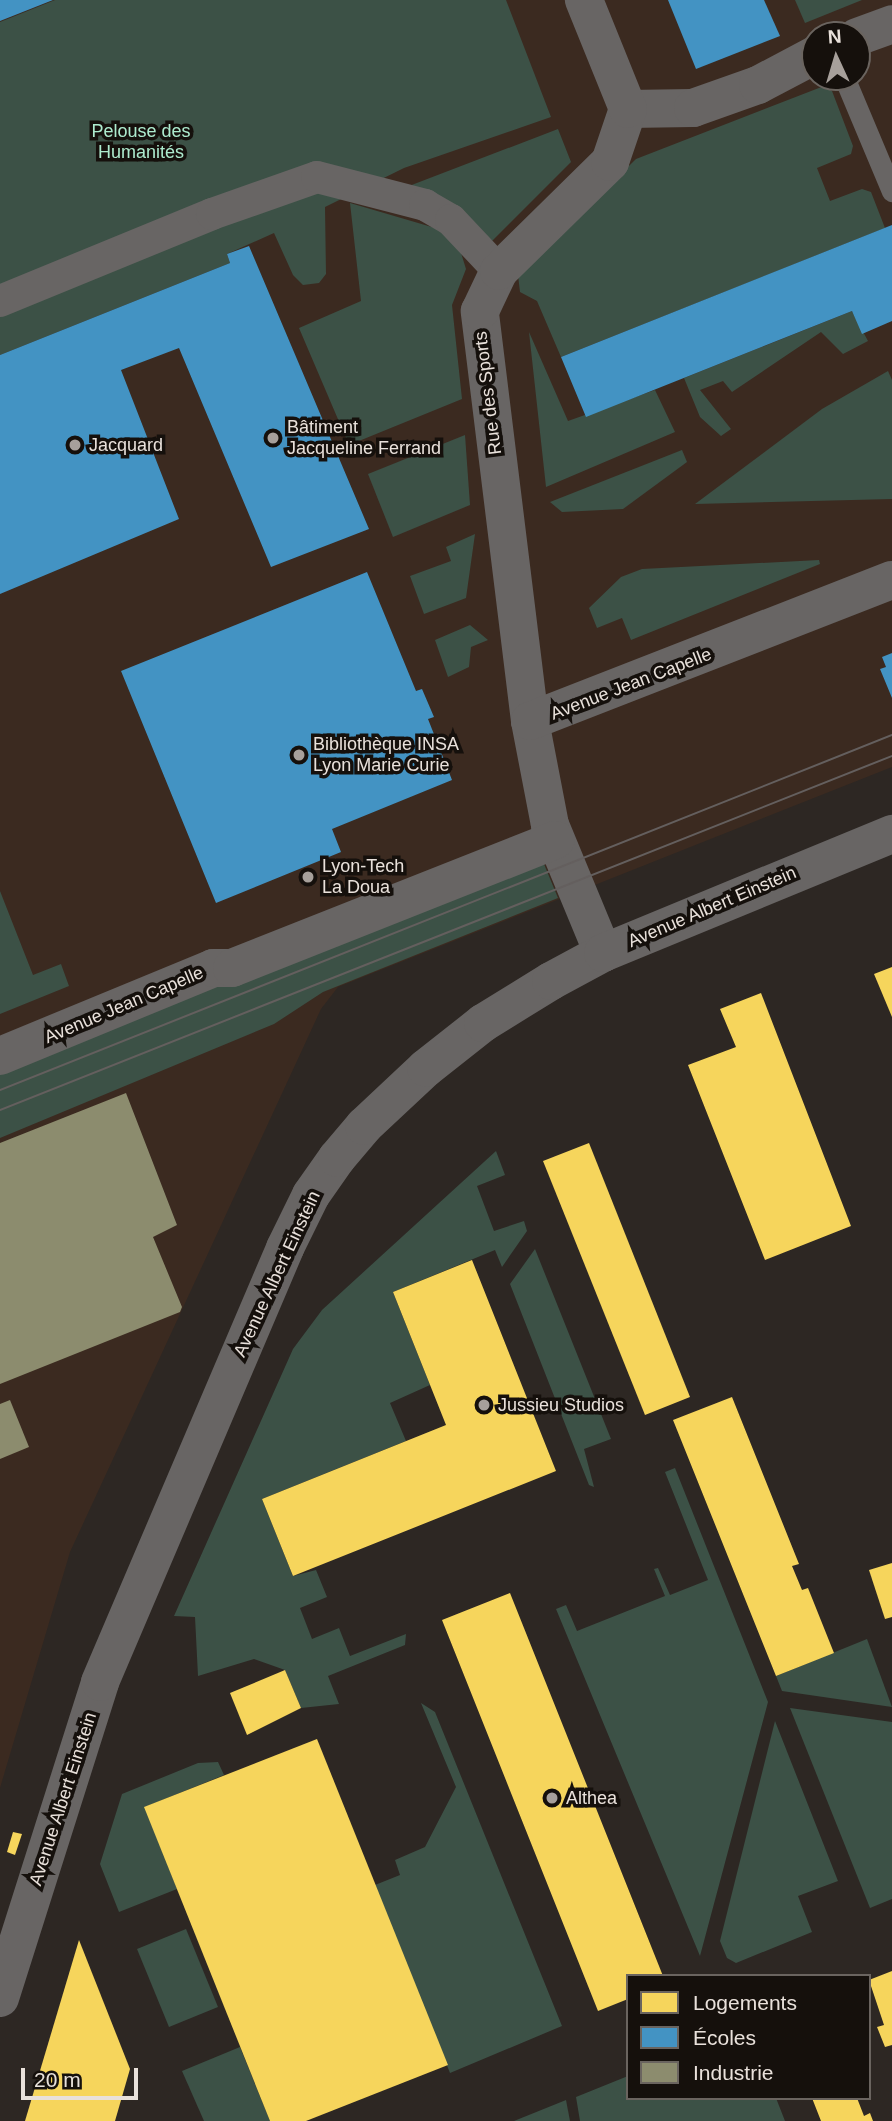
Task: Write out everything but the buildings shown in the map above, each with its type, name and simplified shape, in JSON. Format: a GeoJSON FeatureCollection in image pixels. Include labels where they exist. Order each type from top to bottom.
{"type":"FeatureCollection","features":[{"type":"Feature","properties":{"kind":"street"},"geometry":{"type":"LineString","coordinates":[[584,0],[628,110],[693,108],[758,85],[801,62]]}},
{"type":"Feature","properties":{"kind":"street"},"geometry":{"type":"LineString","coordinates":[[871,32],[892,24]]}},
{"type":"Feature","properties":{"kind":"street","name":"Rue des Sports"},"geometry":{"type":"LineString","coordinates":[[530,721],[480,330],[485,295],[499,271],[611,162],[628,110]]}},
{"type":"Feature","properties":{"kind":"street"},"geometry":{"type":"LineString","coordinates":[[0,301],[212,214],[317,177],[425,205],[451,220],[499,271]]}},
{"type":"Feature","properties":{"kind":"street","name":"Avenue Jean Capelle"},"geometry":{"type":"LineString","coordinates":[[0,1056],[213,968],[232,968],[556,840],[536,765],[530,721],[892,580]]}},
{"type":"Feature","properties":{"kind":"street","name":"Avenue Albert Einstein"},"geometry":{"type":"LineString","coordinates":[[0,1998],[100,1682],[227,1381],[311,1195],[363,1126],[426,1068],[493,1017],[603,953],[890,832]]}},
{"type":"Feature","properties":{"kind":"street"},"geometry":{"type":"LineString","coordinates":[[556,840],[603,953]]}},
{"type":"Feature","properties":{"kind":"lane"},"geometry":{"type":"LineString","coordinates":[[850,91],[892,191]]}},
{"type":"Feature","properties":{"kind":"shaded area","name":"Lyon-Tech La Doua"},"geometry":{"type":"Polygon","coordinates":[[[0,0],[892,0],[892,767],[338,987],[321,1009],[70,1552],[0,1788],[0,0]]]}},
{"type":"Feature","properties":{"kind":"green space","name":"Pelouse des Humanités"},"geometry":{"type":"Polygon","coordinates":[[[55,0],[506,0],[551,117],[404,168],[325,207],[326,274],[319,283],[303,285],[293,275],[274,233],[227,254],[230,263],[0,355],[0,22],[55,0]]]}},
{"type":"Feature","properties":{"kind":"green space"},"geometry":{"type":"Polygon","coordinates":[[[795,0],[862,0],[810,21],[804,21],[795,0]]]}},
{"type":"Feature","properties":{"kind":"green space"},"geometry":{"type":"Polygon","coordinates":[[[811,91],[832,91],[853,146],[851,154],[817,168],[830,201],[862,189],[871,192],[885,228],[561,357],[537,301],[520,292],[518,275],[636,159],[811,91]]]}},
{"type":"Feature","properties":{"kind":"green space"},"geometry":{"type":"Polygon","coordinates":[[[558,129],[571,162],[492,241],[461,209],[409,186],[558,129]]]}},
{"type":"Feature","properties":{"kind":"green space"},"geometry":{"type":"Polygon","coordinates":[[[350,203],[442,230],[458,243],[466,269],[452,305],[462,399],[349,445],[299,328],[361,301],[350,203]]]}},
{"type":"Feature","properties":{"kind":"green space"},"geometry":{"type":"Polygon","coordinates":[[[852,311],[868,341],[843,354],[821,332],[732,392],[723,381],[700,390],[731,429],[721,436],[700,417],[684,378],[852,311]]]}},
{"type":"Feature","properties":{"kind":"green space"},"geometry":{"type":"Polygon","coordinates":[[[529,332],[568,421],[655,390],[675,432],[546,487],[529,332]]]}},
{"type":"Feature","properties":{"kind":"green space"},"geometry":{"type":"Polygon","coordinates":[[[888,371],[892,380],[892,499],[695,504],[822,409],[888,371]]]}},
{"type":"Feature","properties":{"kind":"green space"},"geometry":{"type":"Polygon","coordinates":[[[465,435],[470,505],[393,537],[368,474],[465,435]]]}},
{"type":"Feature","properties":{"kind":"green space"},"geometry":{"type":"Polygon","coordinates":[[[682,450],[687,462],[623,509],[562,512],[550,502],[682,450]]]}},
{"type":"Feature","properties":{"kind":"green space"},"geometry":{"type":"Polygon","coordinates":[[[475,534],[466,598],[424,614],[410,576],[451,561],[446,547],[475,534]]]}},
{"type":"Feature","properties":{"kind":"green space"},"geometry":{"type":"Polygon","coordinates":[[[819,560],[820,564],[631,640],[622,618],[597,628],[589,608],[621,577],[642,569],[819,560]]]}},
{"type":"Feature","properties":{"kind":"green space"},"geometry":{"type":"Polygon","coordinates":[[[470,625],[488,640],[471,647],[469,667],[448,677],[435,640],[470,625]]]}},
{"type":"Feature","properties":{"kind":"green space"},"geometry":{"type":"Polygon","coordinates":[[[532,861],[544,864],[558,898],[323,992],[274,1024],[0,1138],[0,1071],[532,861]]]}},
{"type":"Feature","properties":{"kind":"green space"},"geometry":{"type":"Polygon","coordinates":[[[0,891],[33,975],[61,964],[69,986],[0,1014],[0,891]]]}},
{"type":"Feature","properties":{"kind":"green space"},"geometry":{"type":"Polygon","coordinates":[[[496,1151],[505,1175],[477,1186],[494,1231],[524,1221],[527,1231],[502,1267],[495,1250],[393,1292],[430,1385],[390,1403],[406,1441],[262,1499],[293,1576],[316,1570],[327,1597],[300,1608],[312,1639],[339,1628],[350,1656],[406,1634],[405,1645],[328,1676],[339,1704],[301,1708],[285,1670],[254,1659],[198,1676],[195,1617],[174,1616],[293,1349],[322,1310],[496,1151]]]}},
{"type":"Feature","properties":{"kind":"green space"},"geometry":{"type":"Polygon","coordinates":[[[535,1249],[611,1439],[584,1449],[594,1487],[589,1485],[510,1284],[535,1249]]]}},
{"type":"Feature","properties":{"kind":"green space"},"geometry":{"type":"Polygon","coordinates":[[[675,1468],[768,1702],[700,1956],[556,1609],[566,1605],[577,1631],[665,1596],[654,1569],[658,1568],[670,1595],[708,1580],[665,1472],[675,1468]]]}},
{"type":"Feature","properties":{"kind":"green space"},"geometry":{"type":"Polygon","coordinates":[[[867,1639],[892,1707],[782,1691],[776,1676],[867,1639]]]}},
{"type":"Feature","properties":{"kind":"green space"},"geometry":{"type":"Polygon","coordinates":[[[421,1703],[435,1712],[562,2026],[450,2073],[375,1885],[400,1875],[395,1860],[425,1847],[456,1787],[421,1703]]]}},
{"type":"Feature","properties":{"kind":"green space"},"geometry":{"type":"Polygon","coordinates":[[[790,1708],[892,1722],[892,1899],[870,1908],[790,1708]]]}},
{"type":"Feature","properties":{"kind":"green space"},"geometry":{"type":"Polygon","coordinates":[[[775,1721],[838,1881],[798,1896],[812,1932],[736,1963],[727,1958],[720,1941],[775,1721]]]}},
{"type":"Feature","properties":{"kind":"green space"},"geometry":{"type":"Polygon","coordinates":[[[218,1762],[224,1775],[145,1807],[177,1889],[119,1912],[100,1864],[122,1794],[198,1763],[218,1762]]]}},
{"type":"Feature","properties":{"kind":"green space"},"geometry":{"type":"Polygon","coordinates":[[[186,1929],[218,2007],[169,2027],[137,1949],[186,1929]]]}},
{"type":"Feature","properties":{"kind":"green space"},"geometry":{"type":"Polygon","coordinates":[[[240,2047],[270,2121],[204,2121],[182,2071],[240,2047]]]}},
{"type":"Feature","properties":{"kind":"green space"},"geometry":{"type":"Polygon","coordinates":[[[626,2077],[626,2100],[777,2100],[785,2121],[580,2121],[576,2097],[626,2077]]]}},
{"type":"Feature","properties":{"kind":"green space"},"geometry":{"type":"Polygon","coordinates":[[[566,2100],[570,2121],[514,2121],[566,2100]]]}},
{"type":"Feature","properties":{"kind":"tram line"},"geometry":{"type":"LineString","coordinates":[[0,1090],[892,735]]}},
{"type":"Feature","properties":{"kind":"tram line"},"geometry":{"type":"LineString","coordinates":[[0,1110],[892,756]]}},
{"type":"Feature","properties":{"kind":"place","name":"Bâtiment Jacqueline Ferrand"},"geometry":{"type":"Point","coordinates":[273,438]}},
{"type":"Feature","properties":{"kind":"place","name":"Jacquard"},"geometry":{"type":"Point","coordinates":[75,445]}},
{"type":"Feature","properties":{"kind":"place","name":"Bibliothèque INSA Lyon Marie Curie"},"geometry":{"type":"Point","coordinates":[299,755]}},
{"type":"Feature","properties":{"kind":"place","name":"Lyon-Tech La Doua"},"geometry":{"type":"Point","coordinates":[308,877]}},
{"type":"Feature","properties":{"kind":"place","name":"Jussieu Studios"},"geometry":{"type":"Point","coordinates":[484,1405]}},
{"type":"Feature","properties":{"kind":"place","name":"Althea"},"geometry":{"type":"Point","coordinates":[552,1798]}}]}
